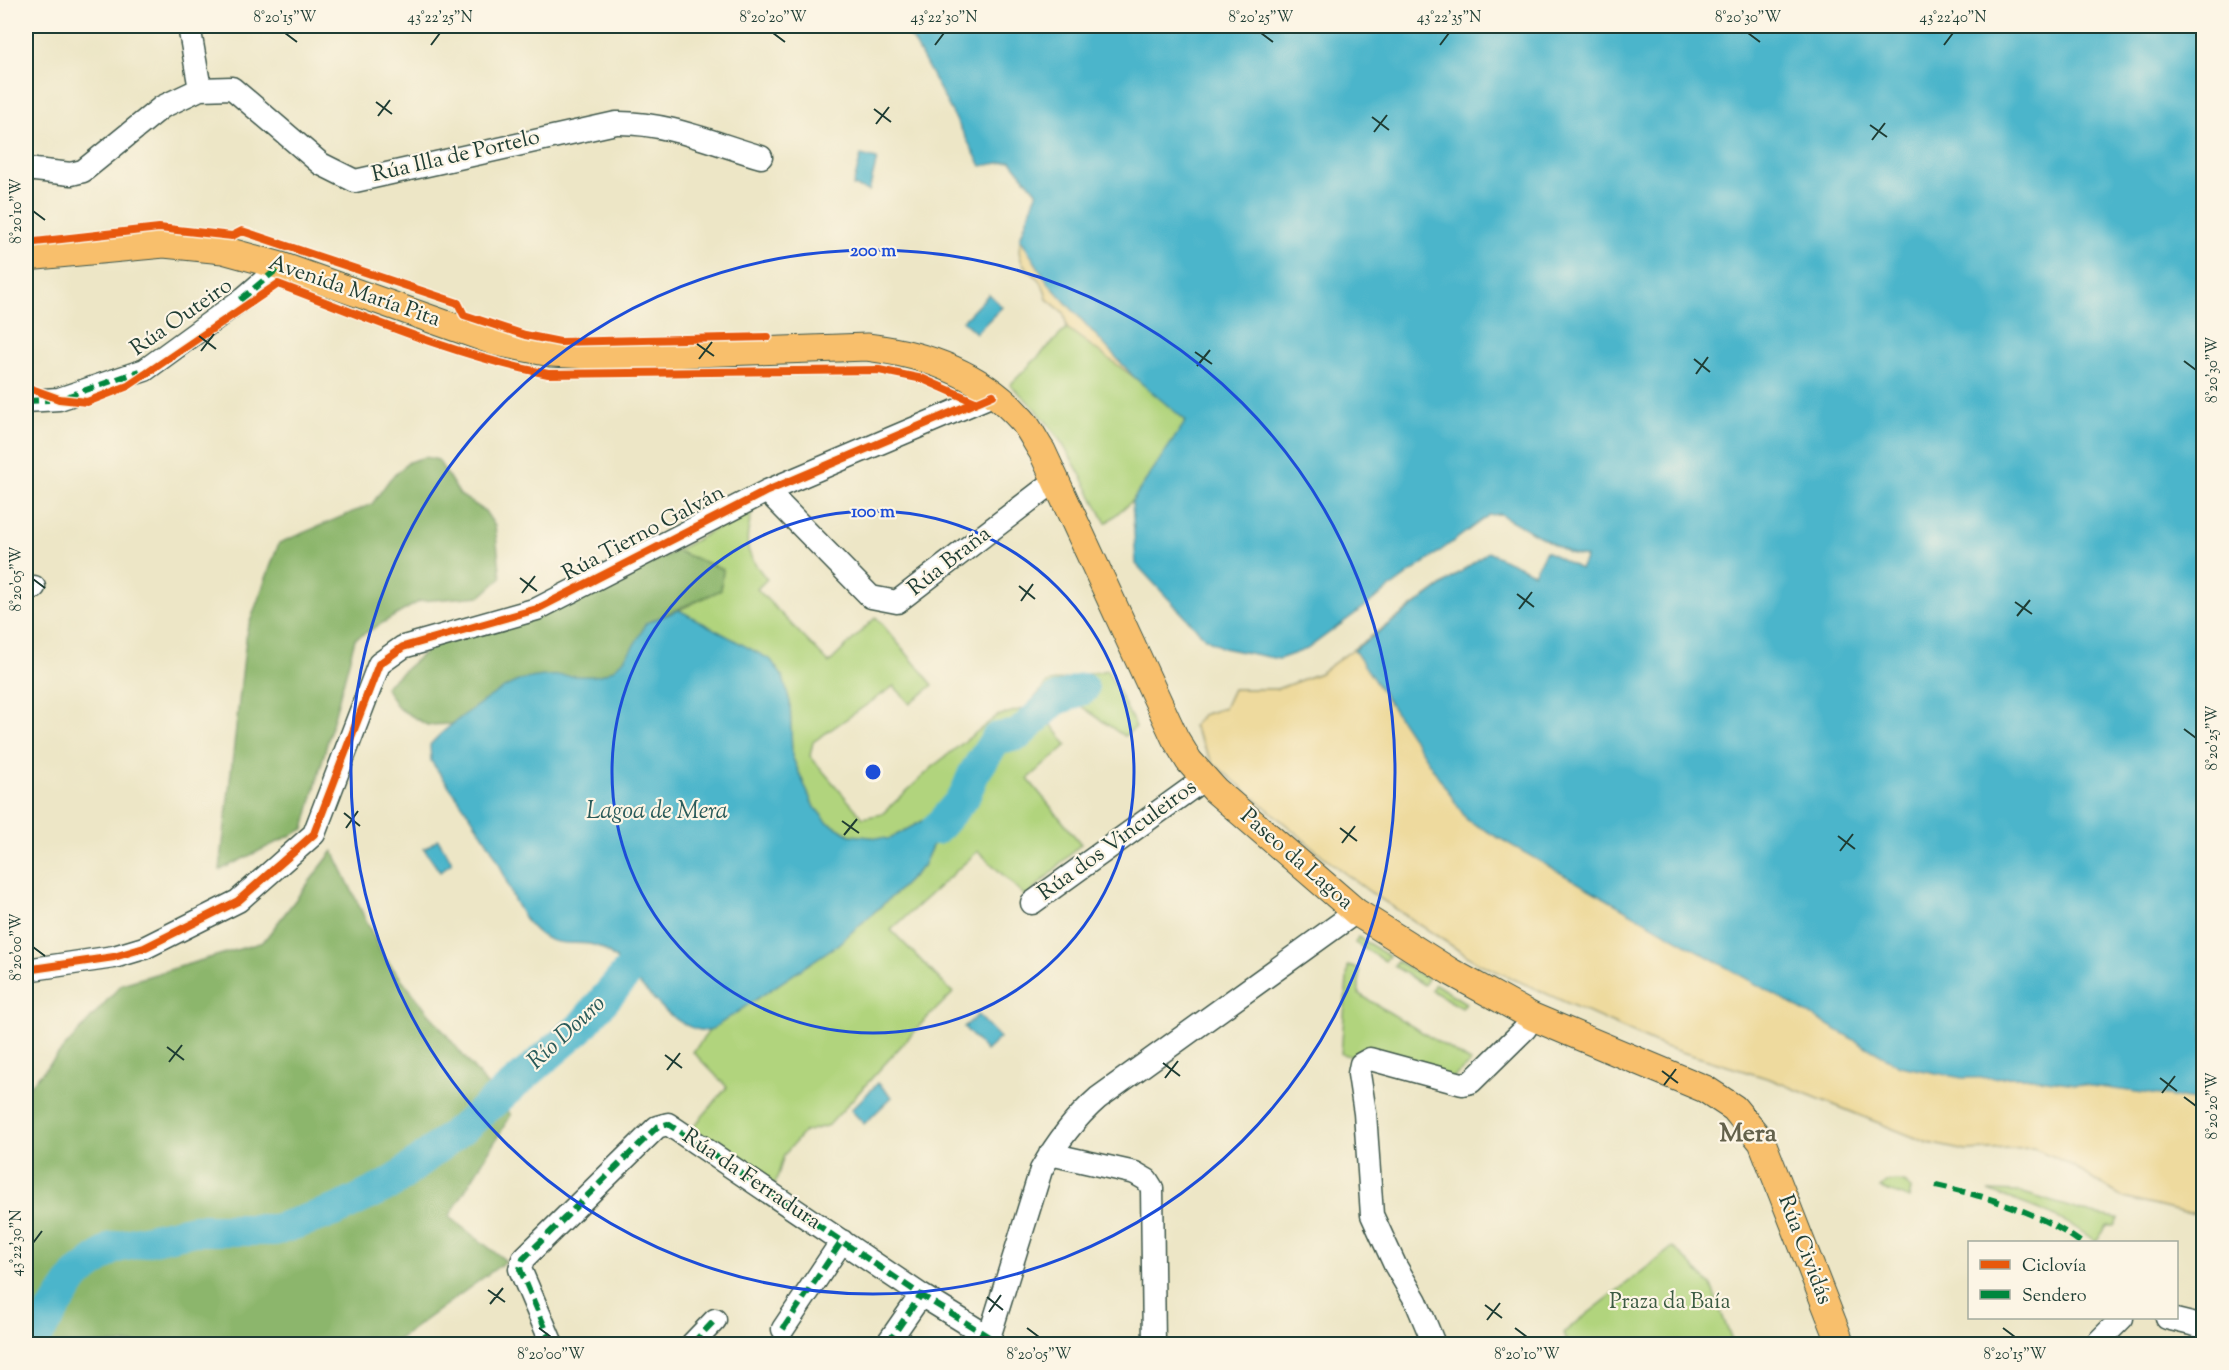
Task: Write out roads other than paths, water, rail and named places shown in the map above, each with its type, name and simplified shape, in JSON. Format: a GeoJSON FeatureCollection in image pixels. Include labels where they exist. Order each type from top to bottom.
{"type":"FeatureCollection","features":[{"type":"Feature","properties":{"kind":"main road","name":"Avenida María Pita"},"geometry":{"type":"LineString","coordinates":[[26,257],[164,244],[223,250],[281,266],[496,342],[531,350],[610,356],[867,347],[902,351],[929,359],[955,369],[993,395]]}},
{"type":"Feature","properties":{"kind":"main road","name":"Paseo da Lagoa"},"geometry":{"type":"LineString","coordinates":[[993,395],[1022,420],[1042,451],[1175,738],[1204,778],[1356,912],[1451,972],[1533,1017],[1719,1097],[1752,1126],[1767,1155]]}},
{"type":"Feature","properties":{"kind":"main road","name":"Rúa Cividás"},"geometry":{"type":"LineString","coordinates":[[1767,1155],[1840,1344]]}},
{"type":"Feature","properties":{"kind":"street"},"geometry":{"type":"LineString","coordinates":[[189,26],[200,89]]}},
{"type":"Feature","properties":{"kind":"street","name":"Rúa Illa de Portelo"},"geometry":{"type":"LineString","coordinates":[[26,169],[71,174],[83,171],[162,107],[200,89],[232,88],[321,164],[355,181],[616,123],[639,123],[680,131],[761,157]]}},
{"type":"Feature","properties":{"kind":"street","name":"Rúa Outeiro"},"geometry":{"type":"LineString","coordinates":[[26,401],[59,399],[145,370],[244,298],[281,266]]}},
{"type":"Feature","properties":{"kind":"street","name":"Rúa Tierno Galván"},"geometry":{"type":"LineString","coordinates":[[26,970],[114,957],[144,948],[238,901],[314,834],[379,664],[403,647],[537,609],[767,491],[993,395]]}},
{"type":"Feature","properties":{"kind":"street","name":"Rúa Braña"},"geometry":{"type":"LineString","coordinates":[[767,491],[871,597],[897,602],[1056,480]]}},
{"type":"Feature","properties":{"kind":"street","name":"Rúa dos Vinculeiros"},"geometry":{"type":"LineString","coordinates":[[1032,903],[1204,778]]}},
{"type":"Feature","properties":{"kind":"street"},"geometry":{"type":"LineString","coordinates":[[988,1341],[1041,1170],[1077,1116],[1098,1098],[1356,912]]}},
{"type":"Feature","properties":{"kind":"street"},"geometry":{"type":"LineString","coordinates":[[1434,1344],[1416,1301],[1395,1265],[1372,1215],[1365,1113],[1359,1074],[1361,1064],[1370,1059],[1462,1084],[1471,1082],[1525,1029],[1533,1017]]}},
{"type":"Feature","properties":{"kind":"street","name":"Rúa da Ferradura"},"geometry":{"type":"LineString","coordinates":[[552,1344],[520,1269],[522,1259],[657,1127],[668,1124],[988,1341]]}},
{"type":"Feature","properties":{"kind":"street"},"geometry":{"type":"LineString","coordinates":[[1050,1154],[1135,1173],[1147,1180],[1152,1188],[1154,1344]]}},
{"type":"Feature","properties":{"kind":"street"},"geometry":{"type":"LineString","coordinates":[[783,1329],[842,1241]]}},
{"type":"Feature","properties":{"kind":"street"},"geometry":{"type":"LineString","coordinates":[[887,1344],[921,1295]]}},
{"type":"Feature","properties":{"kind":"street"},"geometry":{"type":"LineString","coordinates":[[2096,1344],[2120,1319]]}},
{"type":"Feature","properties":{"kind":"street"},"geometry":{"type":"LineString","coordinates":[[2174,1319],[2204,1327]]}},
{"type":"Feature","properties":{"kind":"street"},"geometry":{"type":"LineString","coordinates":[[692,1344],[715,1320]]}},
{"type":"Feature","properties":{"kind":"water"},"geometry":{"type":"Polygon","coordinates":[[[894,26],[2203,26],[2203,1101],[2024,1077],[1962,1078],[1900,1066],[1467,820],[1354,650],[1488,552],[1534,573],[1546,551],[1580,569],[1586,557],[1569,553],[1500,514],[1489,515],[1307,649],[1279,659],[1223,648],[1205,638],[1136,564],[1132,501],[1186,421],[1134,377],[1048,283],[1020,238],[1037,193],[1011,161],[981,166],[913,40],[894,26]]]}},
{"type":"Feature","properties":{"kind":"water"},"geometry":{"type":"Polygon","coordinates":[[[861,155],[877,159],[869,191],[853,186],[861,155]]]}},
{"type":"Feature","properties":{"kind":"water"},"geometry":{"type":"Polygon","coordinates":[[[989,294],[1002,307],[976,333],[963,321],[989,294]]]}},
{"type":"Feature","properties":{"kind":"water","name":"Lagoa de Mera"},"geometry":{"type":"Polygon","coordinates":[[[679,610],[771,660],[783,677],[790,702],[792,756],[813,805],[827,822],[850,835],[889,839],[941,811],[960,794],[967,799],[961,813],[932,846],[923,866],[898,891],[837,945],[709,1031],[693,1028],[665,1011],[603,949],[595,945],[558,942],[539,934],[518,907],[488,843],[431,761],[430,745],[437,737],[475,707],[503,689],[525,679],[548,676],[596,676],[608,672],[620,664],[646,623],[679,610]]]}},
{"type":"Feature","properties":{"kind":"water"},"geometry":{"type":"Polygon","coordinates":[[[438,839],[452,862],[440,872],[424,849],[438,839]]]}},
{"type":"Feature","properties":{"kind":"water"},"geometry":{"type":"Polygon","coordinates":[[[978,1015],[1000,1038],[986,1051],[964,1027],[978,1015]]]}},
{"type":"Feature","properties":{"kind":"water"},"geometry":{"type":"Polygon","coordinates":[[[878,1083],[892,1097],[864,1124],[851,1110],[878,1083]]]}},
{"type":"Feature","properties":{"kind":"waterway","name":"Río Douro"},"geometry":{"type":"LineString","coordinates":[[936,829],[964,797],[974,773],[997,738],[1018,735],[1055,700],[1083,689]]}},
{"type":"Feature","properties":{"kind":"waterway","name":"Río Douro"},"geometry":{"type":"LineString","coordinates":[[31,1344],[76,1276],[112,1248],[194,1230],[275,1230],[337,1210],[392,1183],[464,1127],[580,1028],[627,973],[661,946]]}},
{"type":"Feature","properties":{"kind":"district","name":"Mera"},"geometry":{"type":"Point","coordinates":[1748,1134]}},
{"type":"Feature","properties":{"kind":"park label","name":"Praza da Baía"},"geometry":{"type":"Point","coordinates":[1670,1303]}}]}
